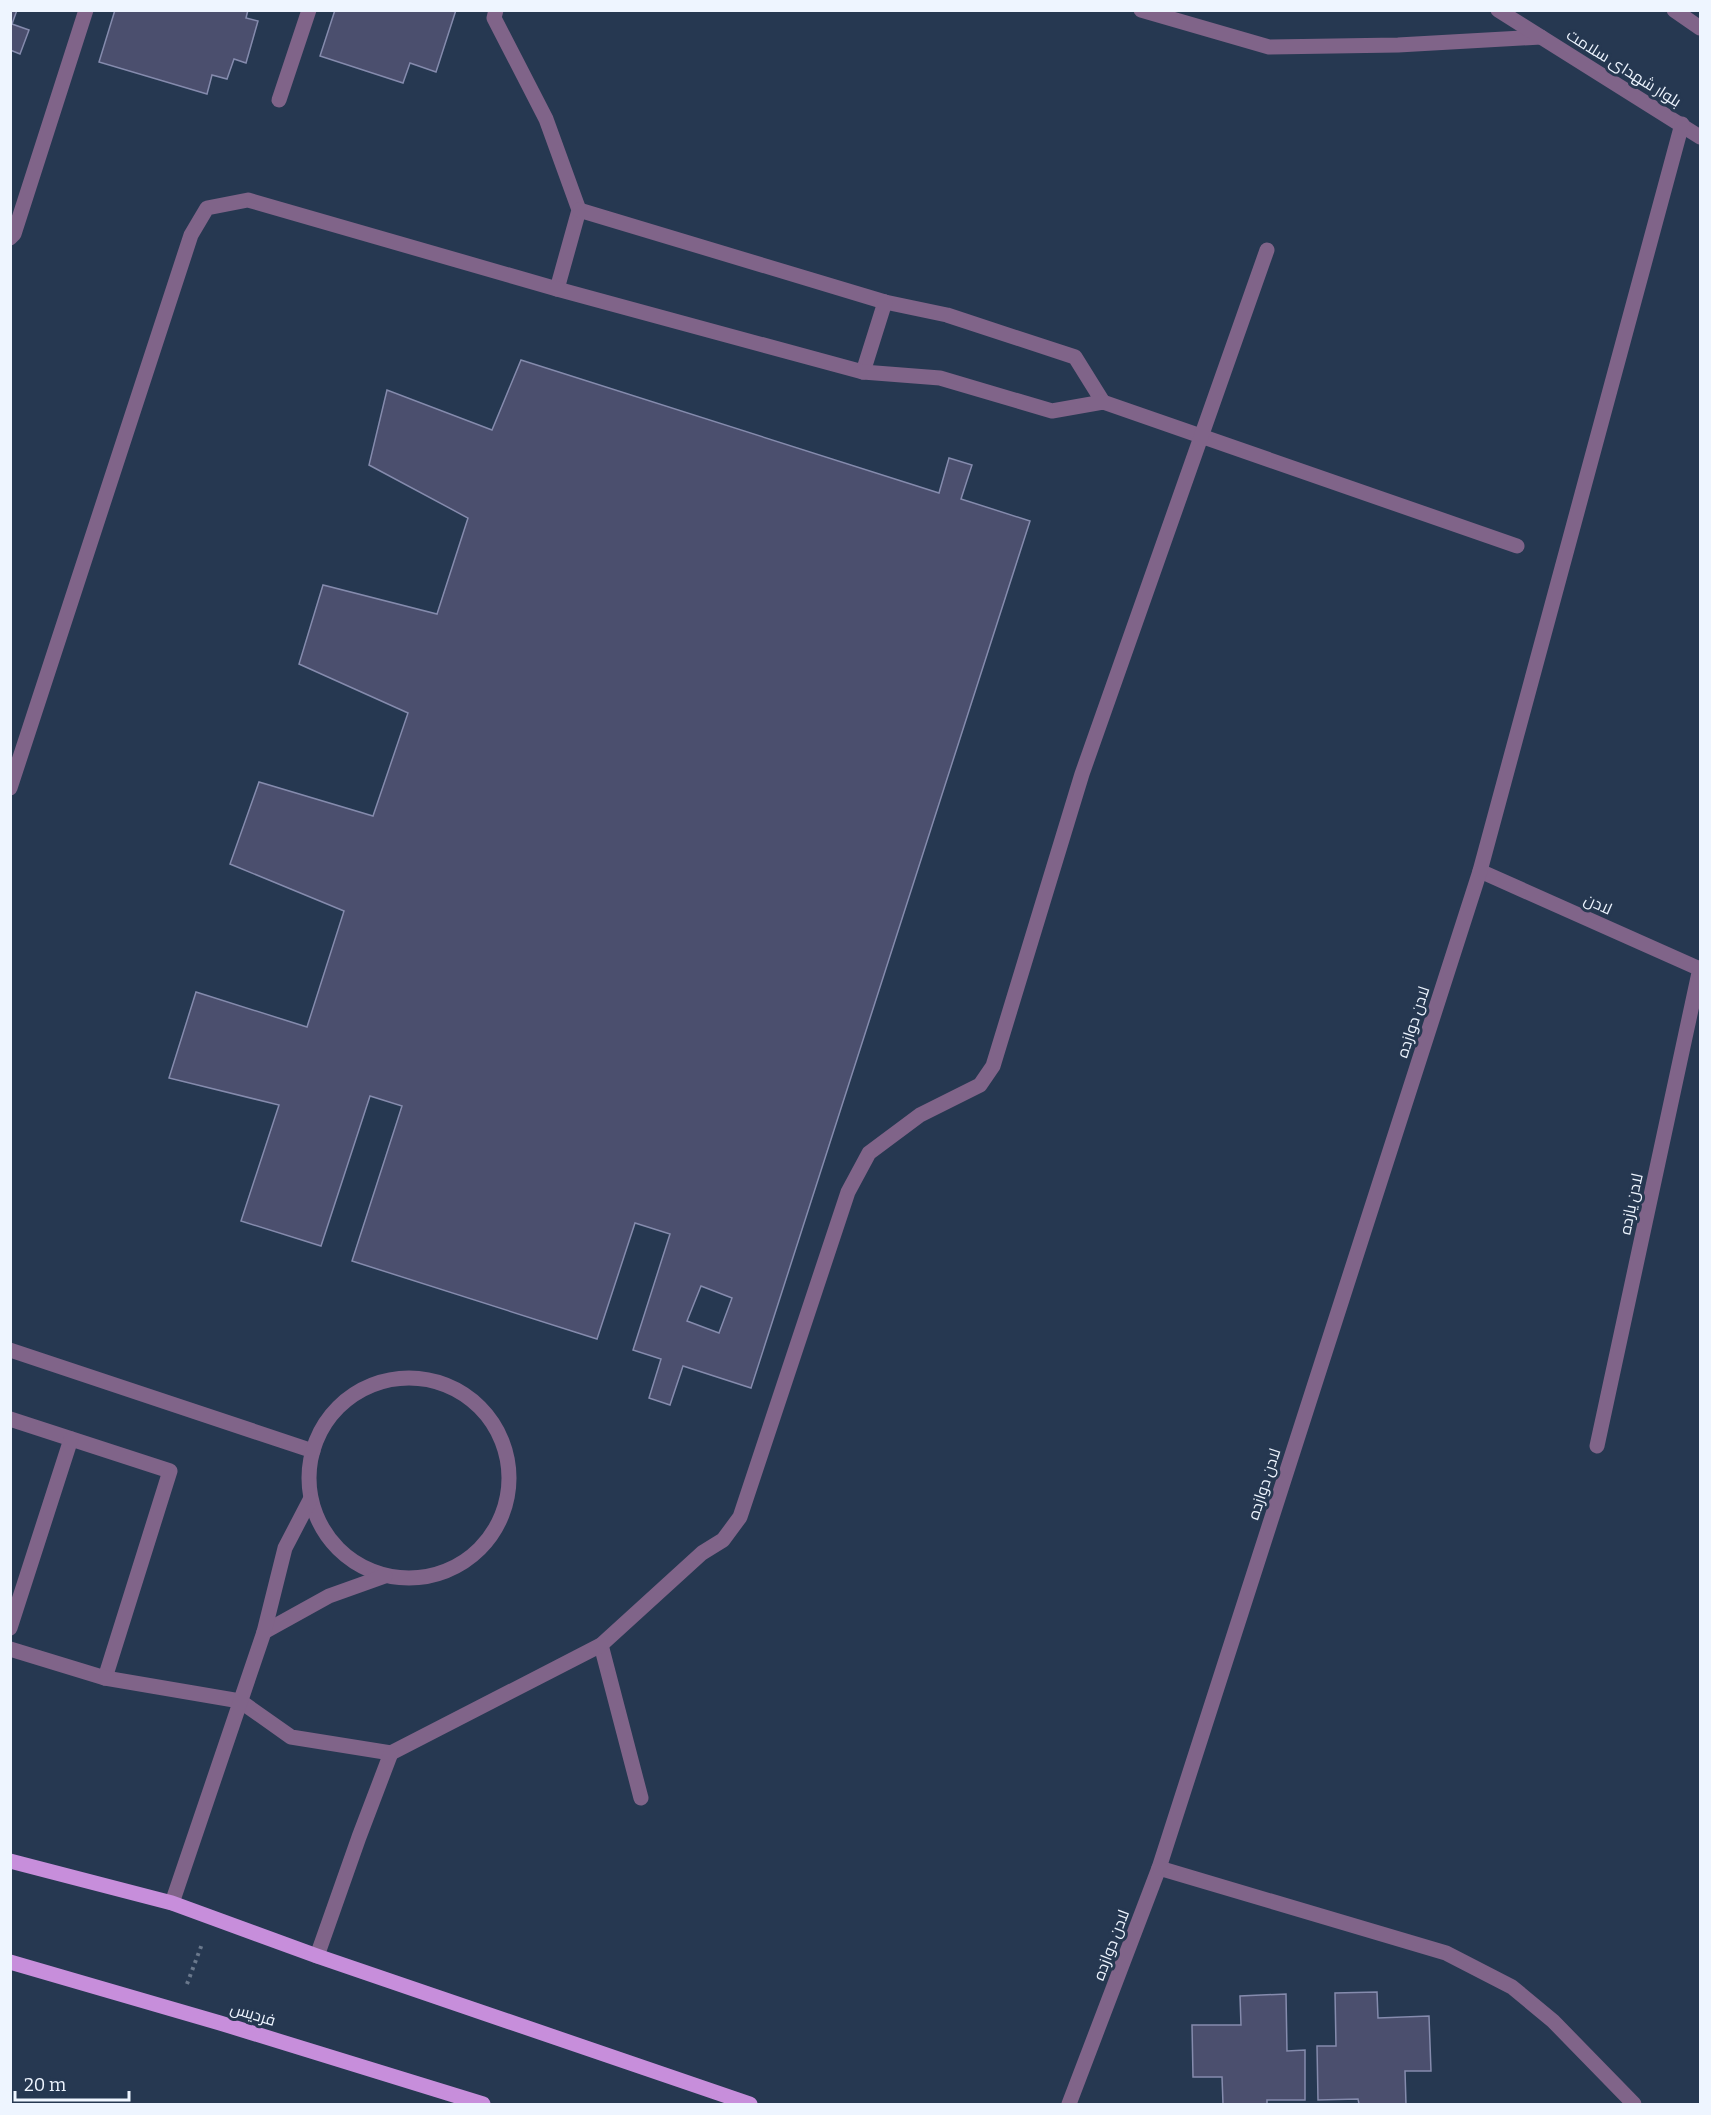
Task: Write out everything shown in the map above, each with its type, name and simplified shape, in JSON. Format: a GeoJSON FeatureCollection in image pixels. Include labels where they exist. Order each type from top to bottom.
{"type":"FeatureCollection","features":[{"type":"Feature","properties":{"kind":"main road"},"geometry":{"type":"LineString","coordinates":[[10,1861],[172,1903],[317,1956],[750,2104]]}},
{"type":"Feature","properties":{"kind":"main road","name":"فردیس"},"geometry":{"type":"LineString","coordinates":[[10,1962],[483,2104]]}},
{"type":"Feature","properties":{"kind":"street"},"geometry":{"type":"LineString","coordinates":[[10,238],[14,234],[86,10]]}},
{"type":"Feature","properties":{"kind":"street"},"geometry":{"type":"LineString","coordinates":[[279,100],[309,10]]}},
{"type":"Feature","properties":{"kind":"street"},"geometry":{"type":"LineString","coordinates":[[496,10],[494,18],[546,119],[579,210],[557,289]]}},
{"type":"Feature","properties":{"kind":"street"},"geometry":{"type":"LineString","coordinates":[[1141,10],[1269,47],[1398,45],[1540,37]]}},
{"type":"Feature","properties":{"kind":"street","name":"بلوار شهدای سلامت"},"geometry":{"type":"LineString","coordinates":[[1498,10],[1701,137]]}},
{"type":"Feature","properties":{"kind":"street"},"geometry":{"type":"LineString","coordinates":[[1674,10],[1701,28]]}},
{"type":"Feature","properties":{"kind":"street","name":"لادن دوازده"},"geometry":{"type":"LineString","coordinates":[[1069,2104],[1160,1868],[1480,871],[1682,124]]}},
{"type":"Feature","properties":{"kind":"street"},"geometry":{"type":"LineString","coordinates":[[10,788],[191,235],[207,208],[248,200],[557,289],[863,372],[940,378],[1052,411],[1103,402],[1517,546]]}},
{"type":"Feature","properties":{"kind":"street"},"geometry":{"type":"LineString","coordinates":[[579,210],[885,302],[947,315],[1075,357],[1103,402]]}},
{"type":"Feature","properties":{"kind":"street"},"geometry":{"type":"LineString","coordinates":[[10,1650],[105,1677],[240,1701],[291,1737],[391,1753],[601,1645],[702,1553],[723,1540],[740,1517],[848,1192],[869,1153],[920,1115],[980,1085],[993,1066],[1082,774],[1267,250]]}},
{"type":"Feature","properties":{"kind":"street"},"geometry":{"type":"LineString","coordinates":[[863,372],[885,302]]}},
{"type":"Feature","properties":{"kind":"street","name":"لادن"},"geometry":{"type":"LineString","coordinates":[[1480,871],[1700,969]]}},
{"type":"Feature","properties":{"kind":"street","name":"لادن یازده"},"geometry":{"type":"LineString","coordinates":[[1597,1446],[1700,969]]}},
{"type":"Feature","properties":{"kind":"street"},"geometry":{"type":"LineString","coordinates":[[10,1350],[313,1451]]}},
{"type":"Feature","properties":{"kind":"street"},"geometry":{"type":"LineString","coordinates":[[416,1376],[452,1385],[482,1406],[503,1437],[511,1474],[506,1511],[487,1543],[458,1567],[422,1578],[385,1576],[351,1561],[325,1534],[310,1500],[309,1463],[313,1451],[321,1427],[346,1399],[378,1381],[416,1376]]}},
{"type":"Feature","properties":{"kind":"street"},"geometry":{"type":"LineString","coordinates":[[10,1419],[170,1471],[105,1677]]}},
{"type":"Feature","properties":{"kind":"street"},"geometry":{"type":"LineString","coordinates":[[10,1628],[71,1439]]}},
{"type":"Feature","properties":{"kind":"street"},"geometry":{"type":"LineString","coordinates":[[172,1903],[264,1632],[285,1548],[310,1500]]}},
{"type":"Feature","properties":{"kind":"street"},"geometry":{"type":"LineString","coordinates":[[264,1632],[329,1596],[385,1576]]}},
{"type":"Feature","properties":{"kind":"street"},"geometry":{"type":"LineString","coordinates":[[601,1645],[640,1798]]}},
{"type":"Feature","properties":{"kind":"street"},"geometry":{"type":"LineString","coordinates":[[317,1956],[358,1837],[391,1753]]}},
{"type":"Feature","properties":{"kind":"street"},"geometry":{"type":"LineString","coordinates":[[1160,1868],[1446,1953],[1512,1987],[1553,2021],[1634,2104]]}},
{"type":"Feature","properties":{"kind":"path"},"geometry":{"type":"LineString","coordinates":[[176,2010],[212,1918]]}},
{"type":"Feature","properties":{"kind":"building"},"geometry":{"type":"Polygon","coordinates":[[[10,10],[17,10],[12,24],[29,30],[20,54],[10,50],[10,10]]]}},
{"type":"Feature","properties":{"kind":"building"},"geometry":{"type":"Polygon","coordinates":[[[115,10],[248,10],[246,18],[258,21],[246,63],[234,59],[227,79],[212,75],[207,94],[99,62],[115,10]]]}},
{"type":"Feature","properties":{"kind":"building"},"geometry":{"type":"Polygon","coordinates":[[[335,10],[456,10],[436,72],[410,63],[403,83],[320,56],[335,10]]]}},
{"type":"Feature","properties":{"kind":"building"},"geometry":{"type":"Polygon","coordinates":[[[521,360],[939,493],[949,458],[972,465],[961,499],[1030,521],[751,1388],[683,1366],[670,1405],[649,1398],[661,1359],[633,1350],[670,1234],[635,1223],[597,1339],[352,1261],[402,1106],[370,1096],[321,1246],[241,1221],[279,1105],[169,1078],[196,992],[307,1027],[344,911],[230,864],[259,782],[373,816],[408,713],[299,664],[323,585],[437,614],[468,518],[369,465],[387,390],[492,430],[521,360]],[[701,1286],[687,1321],[719,1333],[732,1298],[701,1286]]]}},
{"type":"Feature","properties":{"kind":"building"},"geometry":{"type":"Polygon","coordinates":[[[1377,1992],[1378,2018],[1429,2016],[1431,2071],[1405,2071],[1406,2104],[1359,2104],[1358,2099],[1318,2100],[1317,2046],[1336,2046],[1335,1993],[1377,1992]]]}},
{"type":"Feature","properties":{"kind":"building"},"geometry":{"type":"Polygon","coordinates":[[[1286,1994],[1287,2051],[1305,2050],[1305,2100],[1267,2100],[1267,2104],[1223,2104],[1222,2077],[1193,2077],[1192,2025],[1241,2025],[1240,1996],[1286,1994]]]}}]}
